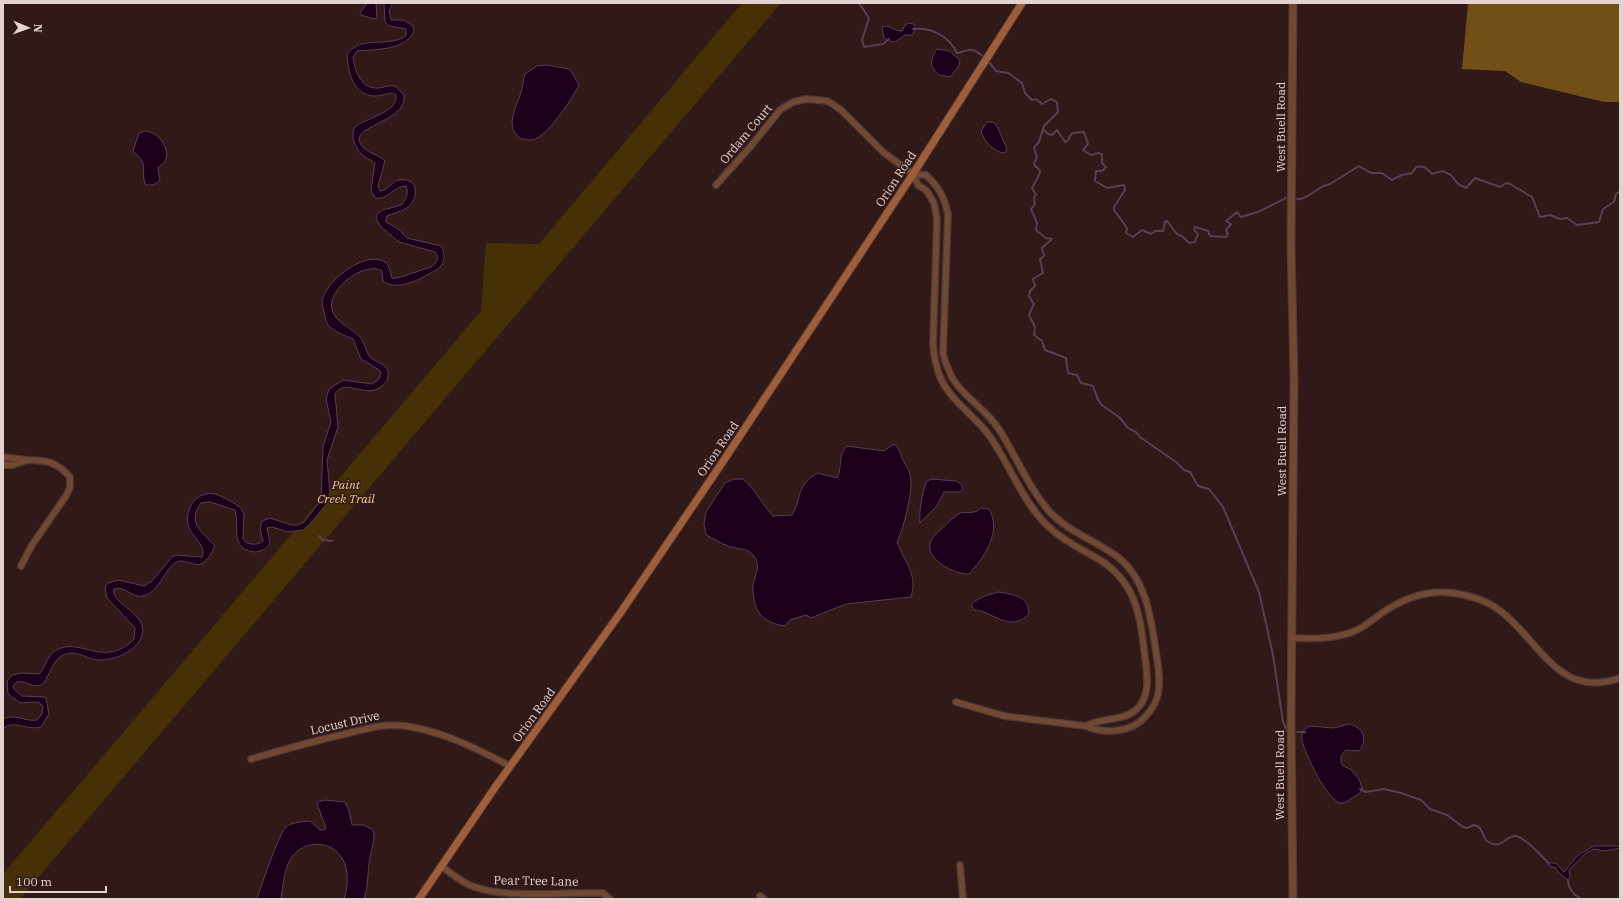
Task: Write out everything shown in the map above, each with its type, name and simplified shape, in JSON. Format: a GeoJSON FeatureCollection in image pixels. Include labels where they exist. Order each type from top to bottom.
{"type":"FeatureCollection","features":[{"type":"Feature","properties":{"kind":"main road","name":"Orion Road"},"geometry":{"type":"LineString","coordinates":[[419,899],[510,766],[642,582],[913,174],[1022,3]]}},
{"type":"Feature","properties":{"kind":"street","name":"West Buell Road"},"geometry":{"type":"LineString","coordinates":[[1293,3],[1291,245],[1294,379],[1291,729],[1293,899]]}},
{"type":"Feature","properties":{"kind":"street","name":"Ordam Court"},"geometry":{"type":"LineString","coordinates":[[716,186],[752,146],[780,110],[793,102],[806,99],[828,102],[841,110],[883,152],[913,174]]}},
{"type":"Feature","properties":{"kind":"street"},"geometry":{"type":"LineString","coordinates":[[956,702],[1004,716],[1086,726],[1096,730],[1125,729],[1135,726],[1149,712],[1158,696],[1159,685],[1153,628],[1148,605],[1142,591],[1128,567],[1119,558],[1060,522],[1036,494],[1011,449],[988,414],[955,382],[947,364],[944,348],[948,214],[944,197],[926,175],[913,174],[918,185],[927,191],[932,200],[937,219],[933,348],[934,360],[942,380],[952,396],[980,423],[1001,455],[1028,502],[1040,518],[1054,532],[1112,568],[1120,576],[1133,596],[1139,611],[1147,672],[1147,688],[1144,700],[1138,708],[1125,716],[1095,721],[1086,726]]}},
{"type":"Feature","properties":{"kind":"street"},"geometry":{"type":"LineString","coordinates":[[932,200],[941,193]]}},
{"type":"Feature","properties":{"kind":"street"},"geometry":{"type":"LineString","coordinates":[[937,238],[947,238]]}},
{"type":"Feature","properties":{"kind":"street"},"geometry":{"type":"LineString","coordinates":[[933,348],[944,348]]}},
{"type":"Feature","properties":{"kind":"street"},"geometry":{"type":"LineString","coordinates":[[1001,455],[1011,449]]}},
{"type":"Feature","properties":{"kind":"street"},"geometry":{"type":"LineString","coordinates":[[3,457],[27,460],[44,460],[56,464],[70,477],[70,487],[66,496],[32,545],[21,566]]}},
{"type":"Feature","properties":{"kind":"street"},"geometry":{"type":"LineString","coordinates":[[3,465],[13,465],[27,460]]}},
{"type":"Feature","properties":{"kind":"street"},"geometry":{"type":"LineString","coordinates":[[1054,532],[1060,522]]}},
{"type":"Feature","properties":{"kind":"street"},"geometry":{"type":"LineString","coordinates":[[1292,638],[1312,639],[1341,636],[1356,631],[1404,600],[1436,592],[1450,592],[1475,598],[1502,612],[1556,667],[1571,678],[1586,684],[1599,684],[1620,678]]}},
{"type":"Feature","properties":{"kind":"street"},"geometry":{"type":"LineString","coordinates":[[1142,629],[1153,628]]}},
{"type":"Feature","properties":{"kind":"street","name":"Locust Drive"},"geometry":{"type":"LineString","coordinates":[[251,759],[323,739],[387,725],[405,726],[432,731],[468,744],[510,766]]}},
{"type":"Feature","properties":{"kind":"street","name":"Pear Tree Lane"},"geometry":{"type":"LineString","coordinates":[[441,866],[471,886],[486,891],[524,893],[595,893],[603,894],[610,899]]}},
{"type":"Feature","properties":{"kind":"street"},"geometry":{"type":"LineString","coordinates":[[960,866],[963,899]]}},
{"type":"Feature","properties":{"kind":"green space","name":"Paint Creek Trail"},"geometry":{"type":"Polygon","coordinates":[[[742,3],[781,3],[20,899],[3,899],[3,874],[481,311],[486,243],[539,244],[742,3]]]}},
{"type":"Feature","properties":{"kind":"shaded area"},"geometry":{"type":"Polygon","coordinates":[[[367,3],[376,3],[377,18],[374,19],[361,15],[360,13],[367,3]]]}},
{"type":"Feature","properties":{"kind":"shaded area"},"geometry":{"type":"Polygon","coordinates":[[[384,3],[393,3],[389,10],[391,20],[404,20],[413,26],[414,32],[403,43],[396,46],[357,51],[353,57],[357,73],[363,83],[373,88],[395,86],[404,95],[403,105],[397,112],[362,133],[359,139],[364,148],[385,161],[378,186],[380,191],[387,189],[399,180],[410,181],[415,186],[412,204],[404,210],[387,216],[386,222],[397,228],[407,238],[441,246],[444,252],[444,259],[438,269],[403,285],[389,284],[383,281],[382,271],[375,269],[366,270],[357,273],[348,279],[335,294],[332,302],[332,310],[334,314],[340,322],[360,337],[370,356],[385,366],[388,376],[385,383],[376,390],[370,391],[344,388],[339,389],[335,394],[338,427],[327,460],[330,492],[328,502],[303,530],[288,532],[272,527],[267,528],[270,544],[263,550],[254,552],[246,550],[238,542],[235,510],[210,502],[201,503],[195,517],[196,522],[198,528],[215,546],[210,556],[204,562],[194,564],[180,561],[175,563],[153,591],[143,596],[136,596],[118,588],[114,589],[114,595],[135,615],[143,628],[142,636],[135,646],[118,657],[104,660],[93,659],[75,653],[65,654],[55,662],[44,683],[36,686],[24,682],[17,682],[13,686],[14,689],[22,696],[46,698],[49,714],[41,727],[31,728],[11,725],[3,729],[3,719],[7,717],[37,720],[42,714],[43,706],[38,702],[20,703],[8,694],[7,681],[12,675],[22,673],[39,674],[52,653],[64,647],[112,652],[123,648],[134,639],[135,628],[107,598],[105,587],[108,583],[119,580],[144,586],[152,581],[172,557],[176,555],[202,557],[203,550],[189,528],[188,521],[190,508],[197,498],[202,495],[215,494],[229,500],[242,509],[244,515],[243,539],[247,543],[252,544],[258,544],[263,541],[260,529],[262,521],[270,518],[291,525],[298,525],[304,522],[321,500],[323,446],[331,422],[326,399],[329,389],[343,380],[372,384],[379,379],[381,373],[379,370],[361,359],[353,339],[333,330],[328,325],[322,301],[323,297],[333,282],[340,275],[358,263],[377,259],[385,262],[389,267],[392,278],[397,278],[431,267],[436,263],[437,259],[435,252],[399,242],[381,227],[376,219],[377,214],[383,210],[401,205],[406,196],[407,189],[406,186],[401,187],[387,196],[375,198],[371,190],[375,163],[362,155],[357,148],[353,137],[355,127],[387,110],[396,101],[396,95],[392,93],[377,96],[369,95],[357,88],[353,82],[347,54],[359,45],[391,41],[406,36],[406,29],[389,26],[385,22],[384,3]]]}},
{"type":"Feature","properties":{"kind":"shaded area"},"geometry":{"type":"Polygon","coordinates":[[[1468,3],[1620,3],[1620,102],[1604,102],[1521,82],[1505,71],[1462,69],[1468,3]]]}},
{"type":"Feature","properties":{"kind":"shaded area"},"geometry":{"type":"Polygon","coordinates":[[[909,23],[914,24],[915,27],[913,35],[905,35],[893,42],[884,38],[882,27],[887,26],[902,31],[905,25],[909,23]]]}},
{"type":"Feature","properties":{"kind":"shaded area"},"geometry":{"type":"Polygon","coordinates":[[[937,49],[949,51],[960,60],[959,66],[950,77],[939,75],[933,69],[932,60],[937,49]]]}},
{"type":"Feature","properties":{"kind":"shaded area"},"geometry":{"type":"Polygon","coordinates":[[[546,65],[570,69],[579,85],[567,106],[542,135],[530,140],[522,139],[514,132],[512,122],[514,110],[522,90],[525,74],[537,66],[546,65]]]}},
{"type":"Feature","properties":{"kind":"shaded area"},"geometry":{"type":"Polygon","coordinates":[[[987,122],[993,122],[997,126],[1007,149],[1005,153],[994,149],[984,139],[981,131],[987,122]]]}},
{"type":"Feature","properties":{"kind":"shaded area"},"geometry":{"type":"Polygon","coordinates":[[[145,131],[153,133],[163,142],[167,155],[165,162],[158,168],[160,180],[152,185],[146,185],[142,161],[133,151],[139,133],[145,131]]]}},
{"type":"Feature","properties":{"kind":"shaded area"},"geometry":{"type":"Polygon","coordinates":[[[894,444],[899,449],[909,470],[911,480],[908,508],[897,542],[912,575],[913,589],[911,597],[846,604],[811,618],[806,615],[790,620],[785,626],[773,623],[764,618],[755,605],[753,595],[753,585],[757,562],[753,555],[748,551],[728,546],[706,535],[704,523],[706,512],[725,483],[734,479],[743,479],[773,516],[792,515],[800,492],[811,477],[818,473],[837,478],[840,470],[842,454],[847,446],[884,451],[894,444]]]}},
{"type":"Feature","properties":{"kind":"shaded area"},"geometry":{"type":"Polygon","coordinates":[[[931,479],[956,481],[962,485],[963,490],[960,492],[944,492],[937,506],[920,523],[920,507],[923,492],[926,482],[931,479]]]}},
{"type":"Feature","properties":{"kind":"shaded area"},"geometry":{"type":"Polygon","coordinates":[[[981,508],[989,509],[993,517],[994,526],[990,543],[981,560],[969,574],[954,571],[938,562],[930,549],[930,542],[935,535],[958,514],[963,512],[975,512],[981,508]]]}},
{"type":"Feature","properties":{"kind":"shaded area"},"geometry":{"type":"Polygon","coordinates":[[[999,592],[1020,597],[1026,603],[1029,614],[1022,620],[1008,622],[987,613],[974,610],[971,605],[981,598],[999,592]]]}},
{"type":"Feature","properties":{"kind":"shaded area"},"geometry":{"type":"Polygon","coordinates":[[[1349,724],[1361,731],[1364,738],[1363,743],[1359,751],[1346,750],[1341,756],[1341,762],[1343,766],[1350,769],[1359,779],[1362,788],[1360,793],[1344,803],[1339,803],[1328,792],[1313,768],[1302,742],[1302,736],[1303,731],[1309,726],[1334,728],[1349,724]]]}},
{"type":"Feature","properties":{"kind":"shaded area"},"geometry":{"type":"Polygon","coordinates":[[[325,800],[345,802],[349,811],[352,825],[364,825],[373,830],[374,841],[364,899],[344,899],[347,879],[345,864],[338,853],[332,848],[318,844],[303,847],[297,851],[289,861],[283,883],[281,899],[257,899],[270,861],[283,831],[291,824],[310,821],[320,830],[324,830],[326,828],[317,804],[318,802],[325,800]]]}},
{"type":"Feature","properties":{"kind":"shaded area"},"geometry":{"type":"Polygon","coordinates":[[[1594,846],[1618,846],[1620,848],[1605,851],[1594,849],[1586,853],[1569,870],[1570,878],[1568,880],[1558,872],[1556,868],[1549,866],[1549,863],[1554,863],[1564,872],[1578,855],[1594,846]]]}},
{"type":"Feature","properties":{"kind":"waterway"},"geometry":{"type":"LineString","coordinates":[[859,3],[869,18],[862,40],[864,47],[883,44],[889,39]]}},
{"type":"Feature","properties":{"kind":"waterway"},"geometry":{"type":"LineString","coordinates":[[913,29],[933,31],[939,34],[954,47],[957,53],[972,50],[980,54],[996,71],[1008,73],[1022,83],[1025,93],[1032,100],[1036,99],[1042,104],[1051,99],[1057,102],[1058,112],[1044,126],[1039,142],[1034,147],[1037,158],[1034,163],[1040,170],[1032,189],[1036,194],[1034,198],[1035,204],[1031,209],[1037,223],[1036,230],[1046,238],[1052,239],[1042,248],[1044,256],[1040,259],[1043,273],[1033,279],[1035,286],[1030,291],[1029,296],[1034,304],[1029,315],[1035,327],[1034,335],[1042,341],[1045,350],[1066,358],[1068,373],[1077,375],[1081,383],[1093,386],[1098,400],[1103,406],[1119,417],[1128,428],[1136,432],[1140,437],[1176,462],[1184,470],[1190,472],[1198,486],[1209,489],[1223,507],[1259,592],[1273,655],[1283,722],[1288,732]]}},
{"type":"Feature","properties":{"kind":"waterway"},"geometry":{"type":"LineString","coordinates":[[1044,130],[1048,134],[1052,135],[1057,130],[1065,142],[1072,133],[1084,132],[1088,144],[1083,150],[1091,155],[1098,153],[1102,154],[1102,163],[1106,167],[1102,171],[1096,171],[1095,181],[1107,188],[1124,185],[1125,190],[1114,207],[1114,210],[1127,228],[1126,233],[1133,237],[1142,230],[1151,234],[1155,231],[1163,231],[1165,222],[1167,221],[1177,234],[1182,236],[1189,243],[1195,242],[1198,234],[1194,230],[1195,227],[1208,231],[1210,236],[1226,237],[1228,234],[1226,230],[1231,224],[1226,221],[1237,212],[1241,217],[1258,212],[1286,198]]}},
{"type":"Feature","properties":{"kind":"waterway"},"geometry":{"type":"LineString","coordinates":[[1297,199],[1304,198],[1359,166],[1371,173],[1382,173],[1392,180],[1402,175],[1412,173],[1416,167],[1421,166],[1432,174],[1442,171],[1451,175],[1458,184],[1466,188],[1475,178],[1500,187],[1506,183],[1510,184],[1532,197],[1540,217],[1550,215],[1560,219],[1567,218],[1577,225],[1599,222],[1603,209],[1614,202],[1616,194],[1620,191]]}},
{"type":"Feature","properties":{"kind":"waterway"},"geometry":{"type":"LineString","coordinates":[[319,536],[323,540],[332,541]]}},
{"type":"Feature","properties":{"kind":"waterway"},"geometry":{"type":"LineString","coordinates":[[1297,732],[1305,732]]}},
{"type":"Feature","properties":{"kind":"waterway"},"geometry":{"type":"LineString","coordinates":[[1360,789],[1366,792],[1384,789],[1421,800],[1430,809],[1447,815],[1463,827],[1467,828],[1474,825],[1479,827],[1485,839],[1495,845],[1512,836],[1519,837],[1549,864]]}},
{"type":"Feature","properties":{"kind":"waterway"},"geometry":{"type":"LineString","coordinates":[[1568,880],[1572,891],[1581,899]]}}]}
